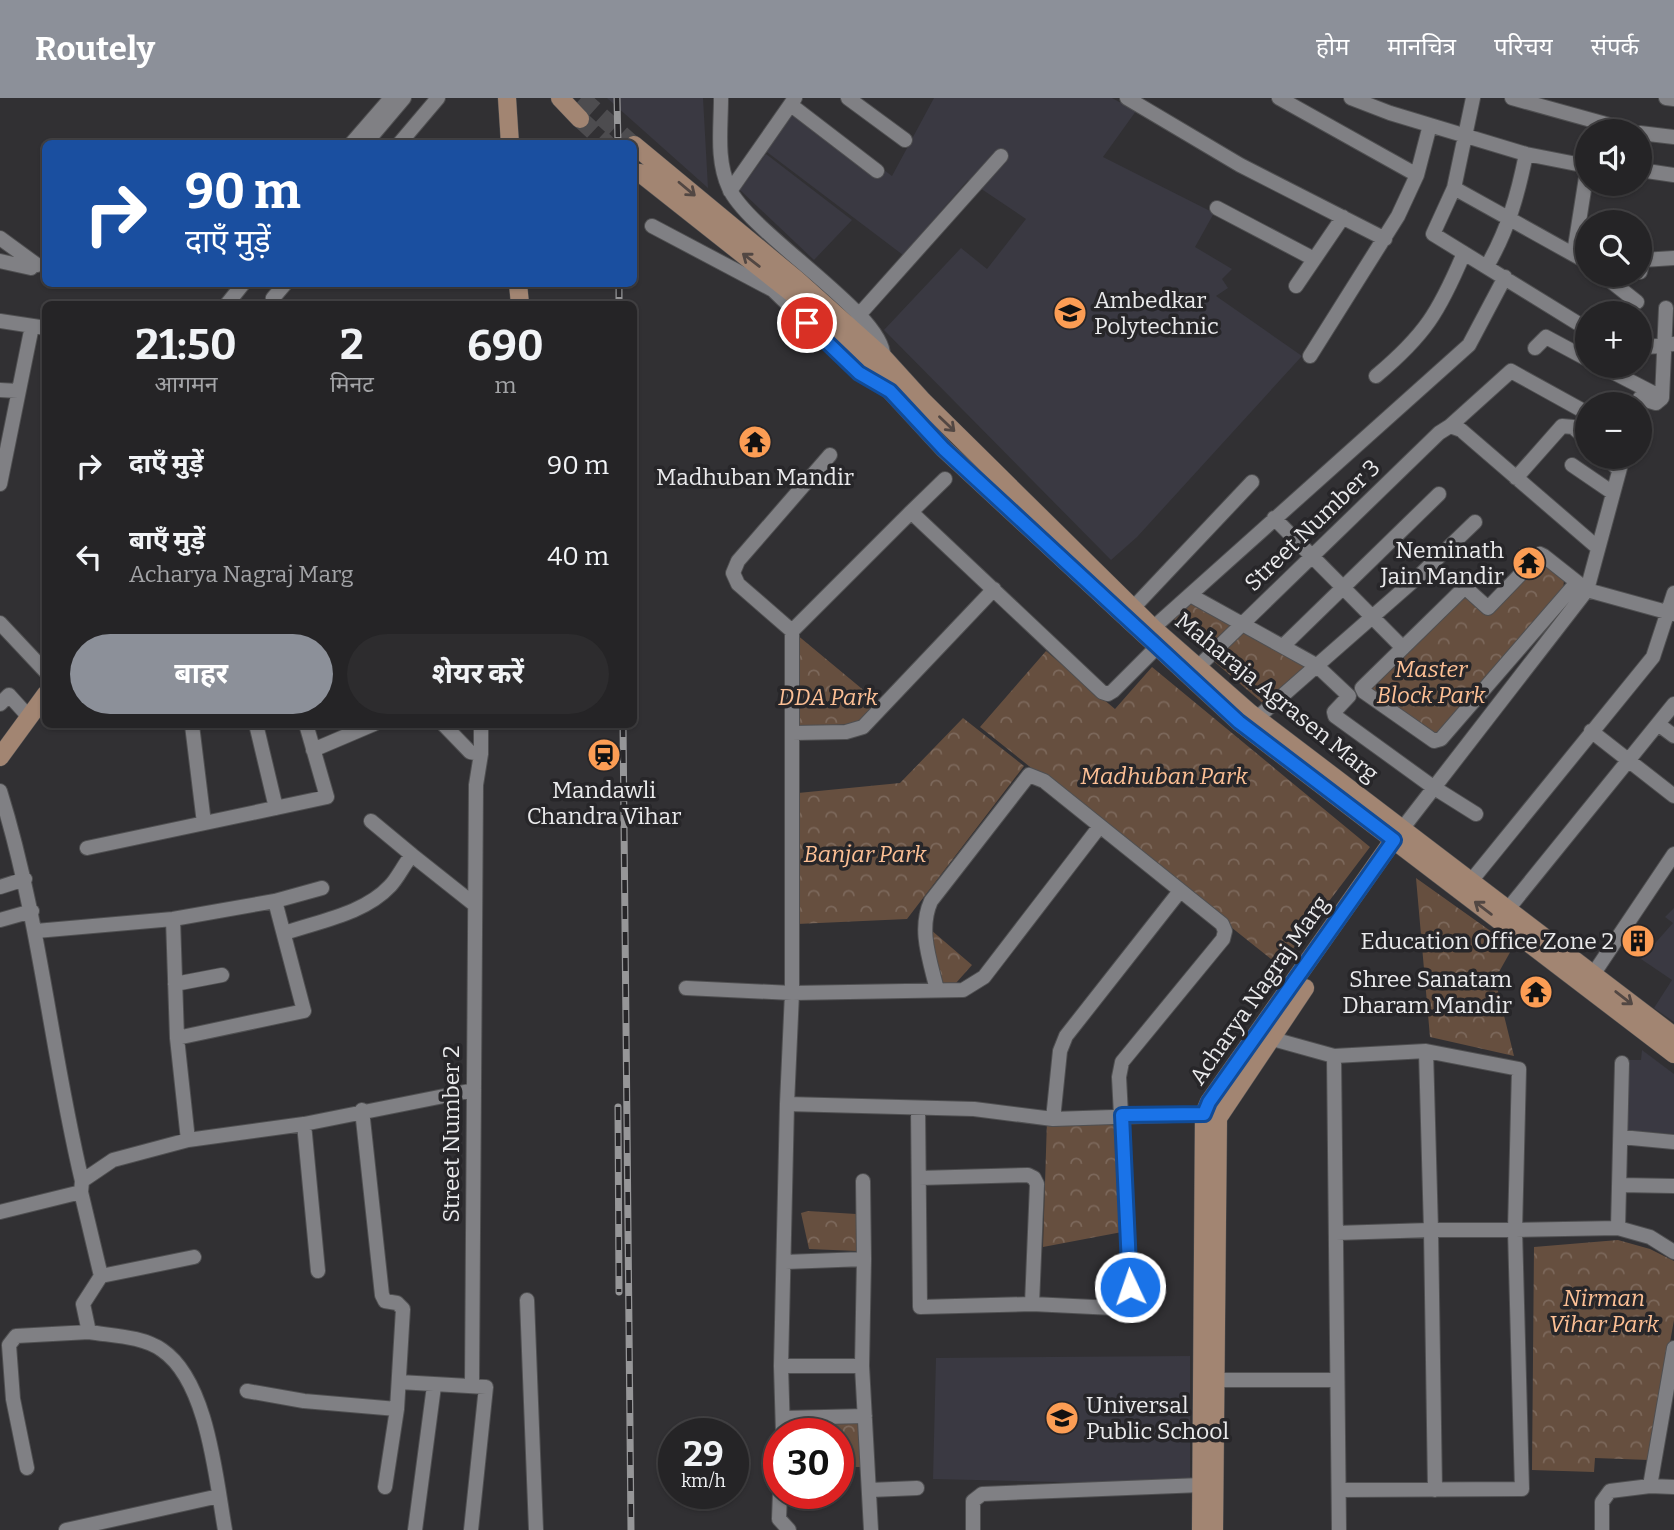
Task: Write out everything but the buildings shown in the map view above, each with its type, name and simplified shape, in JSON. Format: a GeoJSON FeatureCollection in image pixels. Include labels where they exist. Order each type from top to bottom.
{"type":"FeatureCollection","features":[{"type":"Feature","properties":{"kind":"main road"},"geometry":{"type":"LineString","coordinates":[[507,98],[510,140]]}},
{"type":"Feature","properties":{"kind":"main road"},"geometry":{"type":"LineString","coordinates":[[560,98],[580,119]]}},
{"type":"Feature","properties":{"kind":"main road","name":"Maharaja Agrasen Marg"},"geometry":{"type":"LineString","coordinates":[[637,147],[797,280],[883,357],[944,449],[1157,647],[1257,718],[1402,838],[1471,881],[1508,909],[1674,1053]]}},
{"type":"Feature","properties":{"kind":"main road","name":"Maharaja Agrasen Marg"},"geometry":{"type":"LineString","coordinates":[[640,173],[793,294],[890,391],[917,407],[1153,628],[1199,666],[1208,685],[1239,722],[1402,838],[1572,967],[1674,1036]]}},
{"type":"Feature","properties":{"kind":"main road"},"geometry":{"type":"LineString","coordinates":[[0,757],[42,699]]}},
{"type":"Feature","properties":{"kind":"main road","name":"Acharya Nagraj Marg"},"geometry":{"type":"LineString","coordinates":[[1211,1116],[1269,1038],[1402,838]]}},
{"type":"Feature","properties":{"kind":"main road","name":"Acharya Nagraj Marg"},"geometry":{"type":"LineString","coordinates":[[1214,1530],[1208,1380],[1211,1116],[1216,1091],[1402,838]]}},
{"type":"Feature","properties":{"kind":"main road","name":"Acharya Nagraj Marg"},"geometry":{"type":"LineString","coordinates":[[1201,1530],[1208,1380]]}},
{"type":"Feature","properties":{"kind":"street"},"geometry":{"type":"LineString","coordinates":[[354,140],[391,98]]}},
{"type":"Feature","properties":{"kind":"street"},"geometry":{"type":"LineString","coordinates":[[368,140],[404,98]]}},
{"type":"Feature","properties":{"kind":"street"},"geometry":{"type":"LineString","coordinates":[[402,140],[438,98]]}},
{"type":"Feature","properties":{"kind":"street"},"geometry":{"type":"LineString","coordinates":[[721,98],[720,163],[730,191],[754,219],[882,341],[883,357]]}},
{"type":"Feature","properties":{"kind":"street"},"geometry":{"type":"LineString","coordinates":[[848,98],[905,140]]}},
{"type":"Feature","properties":{"kind":"street"},"geometry":{"type":"LineString","coordinates":[[1127,98],[1240,165],[1385,239]]}},
{"type":"Feature","properties":{"kind":"street"},"geometry":{"type":"LineString","coordinates":[[1279,98],[1417,175]]}},
{"type":"Feature","properties":{"kind":"street"},"geometry":{"type":"LineString","coordinates":[[1351,98],[1430,125],[1575,166]]}},
{"type":"Feature","properties":{"kind":"street"},"geometry":{"type":"LineString","coordinates":[[1473,98],[1454,188],[1433,234],[1575,322]]}},
{"type":"Feature","properties":{"kind":"street"},"geometry":{"type":"LineString","coordinates":[[1512,98],[1588,119]]}},
{"type":"Feature","properties":{"kind":"street"},"geometry":{"type":"LineString","coordinates":[[1666,98],[1674,99]]}},
{"type":"Feature","properties":{"kind":"street"},"geometry":{"type":"LineString","coordinates":[[730,191],[793,101],[877,171]]}},
{"type":"Feature","properties":{"kind":"street"},"geometry":{"type":"LineString","coordinates":[[1310,356],[1385,239],[1417,175],[1430,125]]}},
{"type":"Feature","properties":{"kind":"street"},"geometry":{"type":"LineString","coordinates":[[1652,134],[1674,137]]}},
{"type":"Feature","properties":{"kind":"street"},"geometry":{"type":"LineString","coordinates":[[1487,266],[1509,220],[1526,154]]}},
{"type":"Feature","properties":{"kind":"street"},"geometry":{"type":"LineString","coordinates":[[858,316],[1001,156]]}},
{"type":"Feature","properties":{"kind":"street"},"geometry":{"type":"LineString","coordinates":[[1652,172],[1674,175]]}},
{"type":"Feature","properties":{"kind":"street"},"geometry":{"type":"LineString","coordinates":[[1454,188],[1574,253],[1583,196]]}},
{"type":"Feature","properties":{"kind":"street"},"geometry":{"type":"LineString","coordinates":[[1217,208],[1314,259]]}},
{"type":"Feature","properties":{"kind":"street"},"geometry":{"type":"LineString","coordinates":[[1296,286],[1343,217]]}},
{"type":"Feature","properties":{"kind":"street"},"geometry":{"type":"LineString","coordinates":[[652,226],[773,290],[859,373],[890,391]]}},
{"type":"Feature","properties":{"kind":"street"},"geometry":{"type":"LineString","coordinates":[[0,238],[34,266],[0,261]]}},
{"type":"Feature","properties":{"kind":"street"},"geometry":{"type":"LineString","coordinates":[[1376,376],[1409,349],[1429,326],[1443,302],[1464,253]]}},
{"type":"Feature","properties":{"kind":"street"},"geometry":{"type":"LineString","coordinates":[[1652,259],[1670,258]]}},
{"type":"Feature","properties":{"kind":"street"},"geometry":{"type":"LineString","coordinates":[[1153,628],[1469,345],[1505,277]]}},
{"type":"Feature","properties":{"kind":"street"},"geometry":{"type":"LineString","coordinates":[[1618,287],[1637,302],[1639,287]]}},
{"type":"Feature","properties":{"kind":"street"},"geometry":{"type":"LineString","coordinates":[[1652,401],[1656,402],[1666,390],[1670,344],[1666,308]]}},
{"type":"Feature","properties":{"kind":"street"},"geometry":{"type":"LineString","coordinates":[[0,321],[39,327],[5,438],[1,478]]}},
{"type":"Feature","properties":{"kind":"street"},"geometry":{"type":"LineString","coordinates":[[1535,348],[1546,337],[1575,353]]}},
{"type":"Feature","properties":{"kind":"street"},"geometry":{"type":"LineString","coordinates":[[1652,346],[1670,344]]}},
{"type":"Feature","properties":{"kind":"street","name":"Street Number 3"},"geometry":{"type":"LineString","coordinates":[[1199,666],[1439,433],[1456,428],[1511,371],[1575,406]]}},
{"type":"Feature","properties":{"kind":"street"},"geometry":{"type":"LineString","coordinates":[[1634,378],[1666,390]]}},
{"type":"Feature","properties":{"kind":"street"},"geometry":{"type":"LineString","coordinates":[[0,390],[18,391]]}},
{"type":"Feature","properties":{"kind":"street"},"geometry":{"type":"LineString","coordinates":[[1516,478],[1562,426],[1575,429]]}},
{"type":"Feature","properties":{"kind":"street"},"geometry":{"type":"LineString","coordinates":[[1456,428],[1598,548]]}},
{"type":"Feature","properties":{"kind":"street"},"geometry":{"type":"LineString","coordinates":[[792,632],[738,584],[733,573],[738,561],[830,456]]}},
{"type":"Feature","properties":{"kind":"street"},"geometry":{"type":"LineString","coordinates":[[1572,465],[1613,493]]}},
{"type":"Feature","properties":{"kind":"street"},"geometry":{"type":"LineString","coordinates":[[1402,838],[1433,787],[1582,586],[1598,548],[1619,469]]}},
{"type":"Feature","properties":{"kind":"street"},"geometry":{"type":"LineString","coordinates":[[865,1416],[784,1418],[781,1366],[792,993],[792,632],[945,479]]}},
{"type":"Feature","properties":{"kind":"street"},"geometry":{"type":"LineString","coordinates":[[1133,608],[1252,482]]}},
{"type":"Feature","properties":{"kind":"street"},"geometry":{"type":"LineString","coordinates":[[1283,646],[1438,494]]}},
{"type":"Feature","properties":{"kind":"street"},"geometry":{"type":"LineString","coordinates":[[911,512],[1102,692],[1108,694],[1113,691],[1157,647]]}},
{"type":"Feature","properties":{"kind":"street"},"geometry":{"type":"LineString","coordinates":[[1274,518],[1403,648]]}},
{"type":"Feature","properties":{"kind":"street"},"geometry":{"type":"LineString","coordinates":[[1257,718],[1475,522]]}},
{"type":"Feature","properties":{"kind":"street"},"geometry":{"type":"LineString","coordinates":[[1582,586],[1438,741],[1362,688],[1463,589],[1468,590],[1486,607],[1491,607],[1540,554],[1582,586],[1671,613]]}},
{"type":"Feature","properties":{"kind":"street"},"geometry":{"type":"LineString","coordinates":[[792,733],[846,733],[863,727],[993,589]]}},
{"type":"Feature","properties":{"kind":"street"},"geometry":{"type":"LineString","coordinates":[[1471,881],[1653,657],[1671,613],[1674,593]]}},
{"type":"Feature","properties":{"kind":"street"},"geometry":{"type":"LineString","coordinates":[[1190,595],[1316,665],[1349,696],[1334,712],[1335,716],[1433,787],[1476,814]]}},
{"type":"Feature","properties":{"kind":"street"},"geometry":{"type":"LineString","coordinates":[[0,623],[42,668]]}},
{"type":"Feature","properties":{"kind":"street"},"geometry":{"type":"LineString","coordinates":[[0,704],[9,695],[28,716]]}},
{"type":"Feature","properties":{"kind":"street"},"geometry":{"type":"LineString","coordinates":[[1508,909],[1674,705]]}},
{"type":"Feature","properties":{"kind":"street"},"geometry":{"type":"LineString","coordinates":[[1658,724],[1674,736]]}},
{"type":"Feature","properties":{"kind":"street"},"geometry":{"type":"LineString","coordinates":[[192,728],[204,823]]}},
{"type":"Feature","properties":{"kind":"street"},"geometry":{"type":"LineString","coordinates":[[257,728],[276,808]]}},
{"type":"Feature","properties":{"kind":"street"},"geometry":{"type":"LineString","coordinates":[[87,848],[327,797],[307,728]]}},
{"type":"Feature","properties":{"kind":"street"},"geometry":{"type":"LineString","coordinates":[[313,750],[365,728]]}},
{"type":"Feature","properties":{"kind":"street"},"geometry":{"type":"LineString","coordinates":[[447,728],[470,752],[481,754]]}},
{"type":"Feature","properties":{"kind":"street","name":"Street Number 2"},"geometry":{"type":"LineString","coordinates":[[472,1385],[476,785],[481,754],[481,728]]}},
{"type":"Feature","properties":{"kind":"street"},"geometry":{"type":"LineString","coordinates":[[1591,731],[1674,796]]}},
{"type":"Feature","properties":{"kind":"street"},"geometry":{"type":"LineString","coordinates":[[918,1108],[920,1307],[1032,1304],[1114,1308],[1126,1300],[1130,1287],[1119,1077],[1122,1062],[1223,939],[1225,931],[1100,826],[1036,776],[1029,775],[931,901],[924,915],[924,933],[937,990]]}},
{"type":"Feature","properties":{"kind":"street"},"geometry":{"type":"LineString","coordinates":[[0,791],[32,911],[62,1097],[101,1276],[83,1304],[89,1332]]}},
{"type":"Feature","properties":{"kind":"street"},"geometry":{"type":"LineString","coordinates":[[371,821],[475,905]]}},
{"type":"Feature","properties":{"kind":"street"},"geometry":{"type":"LineString","coordinates":[[686,988],[792,993],[963,989],[984,977],[1100,826]]}},
{"type":"Feature","properties":{"kind":"street"},"geometry":{"type":"LineString","coordinates":[[1596,970],[1674,854]]}},
{"type":"Feature","properties":{"kind":"street"},"geometry":{"type":"LineString","coordinates":[[285,933],[373,901],[392,885],[412,855]]}},
{"type":"Feature","properties":{"kind":"street"},"geometry":{"type":"LineString","coordinates":[[0,887],[25,879]]}},
{"type":"Feature","properties":{"kind":"street"},"geometry":{"type":"LineString","coordinates":[[36,931],[173,919],[275,901],[322,888]]}},
{"type":"Feature","properties":{"kind":"street"},"geometry":{"type":"LineString","coordinates":[[1053,1119],[1060,1051],[1066,1036],[1180,891]]}},
{"type":"Feature","properties":{"kind":"street"},"geometry":{"type":"LineString","coordinates":[[177,1038],[304,1011],[275,901]]}},
{"type":"Feature","properties":{"kind":"street"},"geometry":{"type":"LineString","coordinates":[[0,920],[32,911]]}},
{"type":"Feature","properties":{"kind":"street"},"geometry":{"type":"LineString","coordinates":[[173,919],[177,1038],[188,1140]]}},
{"type":"Feature","properties":{"kind":"street"},"geometry":{"type":"LineString","coordinates":[[175,984],[222,975]]}},
{"type":"Feature","properties":{"kind":"street"},"geometry":{"type":"LineString","coordinates":[[1269,1038],[1334,1056],[1426,1051],[1519,1069],[1515,1230],[1521,1489],[1339,1490]]}},
{"type":"Feature","properties":{"kind":"street"},"geometry":{"type":"LineString","coordinates":[[1426,1051],[1435,1489]]}},
{"type":"Feature","properties":{"kind":"street"},"geometry":{"type":"LineString","coordinates":[[1334,1056],[1339,1530]]}},
{"type":"Feature","properties":{"kind":"street"},"geometry":{"type":"LineString","coordinates":[[1618,1228],[1622,1063]]}},
{"type":"Feature","properties":{"kind":"street"},"geometry":{"type":"LineString","coordinates":[[0,1212],[82,1187],[113,1160],[188,1140],[304,1124],[362,1110],[474,1090]]}},
{"type":"Feature","properties":{"kind":"street"},"geometry":{"type":"LineString","coordinates":[[787,1104],[974,1109],[1053,1119],[1122,1115],[1211,1116]]}},
{"type":"Feature","properties":{"kind":"street"},"geometry":{"type":"LineString","coordinates":[[362,1110],[382,1298],[397,1303],[403,1309],[400,1382],[385,1487]]}},
{"type":"Feature","properties":{"kind":"street"},"geometry":{"type":"LineString","coordinates":[[304,1124],[318,1271]]}},
{"type":"Feature","properties":{"kind":"street"},"geometry":{"type":"LineString","coordinates":[[1621,1138],[1674,1142]]}},
{"type":"Feature","properties":{"kind":"street"},"geometry":{"type":"LineString","coordinates":[[919,1178],[1028,1175],[1034,1178],[1037,1184],[1032,1304]]}},
{"type":"Feature","properties":{"kind":"street"},"geometry":{"type":"LineString","coordinates":[[863,1181],[862,1366],[872,1530]]}},
{"type":"Feature","properties":{"kind":"street"},"geometry":{"type":"LineString","coordinates":[[1619,1185],[1674,1186]]}},
{"type":"Feature","properties":{"kind":"street"},"geometry":{"type":"LineString","coordinates":[[1336,1233],[1618,1228],[1660,1241],[1674,1252]]}},
{"type":"Feature","properties":{"kind":"street"},"geometry":{"type":"LineString","coordinates":[[101,1276],[194,1257]]}},
{"type":"Feature","properties":{"kind":"street"},"geometry":{"type":"LineString","coordinates":[[785,1262],[864,1259]]}},
{"type":"Feature","properties":{"kind":"street"},"geometry":{"type":"LineString","coordinates":[[527,1300],[536,1530]]}},
{"type":"Feature","properties":{"kind":"street"},"geometry":{"type":"LineString","coordinates":[[27,1468],[13,1399],[9,1345],[16,1336],[89,1332],[144,1341],[164,1351],[184,1376],[200,1407],[211,1447],[225,1530]]}},
{"type":"Feature","properties":{"kind":"street"},"geometry":{"type":"LineString","coordinates":[[1650,1486],[1674,1348]]}},
{"type":"Feature","properties":{"kind":"street"},"geometry":{"type":"LineString","coordinates":[[781,1366],[862,1366]]}},
{"type":"Feature","properties":{"kind":"street"},"geometry":{"type":"LineString","coordinates":[[1208,1380],[1337,1380]]}},
{"type":"Feature","properties":{"kind":"street"},"geometry":{"type":"LineString","coordinates":[[400,1382],[434,1386],[481,1384],[487,1392],[471,1530]]}},
{"type":"Feature","properties":{"kind":"street"},"geometry":{"type":"LineString","coordinates":[[415,1530],[434,1386]]}},
{"type":"Feature","properties":{"kind":"street"},"geometry":{"type":"LineString","coordinates":[[247,1391],[304,1401],[397,1409]]}},
{"type":"Feature","properties":{"kind":"street"},"geometry":{"type":"LineString","coordinates":[[973,1530],[973,1501],[982,1494],[1201,1485]]}},
{"type":"Feature","properties":{"kind":"street"},"geometry":{"type":"LineString","coordinates":[[1602,1530],[1601,1507],[1606,1495],[1616,1489],[1674,1487]]}},
{"type":"Feature","properties":{"kind":"street"},"geometry":{"type":"LineString","coordinates":[[870,1490],[917,1488]]}},
{"type":"Feature","properties":{"kind":"street"},"geometry":{"type":"LineString","coordinates":[[65,1530],[96,1526],[219,1496]]}},
{"type":"Feature","properties":{"kind":"street"},"geometry":{"type":"LineString","coordinates":[[779,1509],[779,1519],[789,1530]]}},
{"type":"Feature","properties":{"kind":"shaded area"},"geometry":{"type":"Polygon","coordinates":[[[607,98],[703,98],[708,188],[607,98]]]}},
{"type":"Feature","properties":{"kind":"shaded area","name":"Ambedkar Polytechnic"},"geometry":{"type":"Polygon","coordinates":[[[934,98],[1112,98],[1136,111],[1103,157],[1214,213],[1195,247],[1232,269],[1222,279],[1228,288],[1216,296],[1302,356],[1137,537],[1111,560],[884,330],[961,248],[987,269],[1026,219],[968,180],[903,255],[755,143],[790,100],[892,176],[934,98]]]}},
{"type":"Feature","properties":{"kind":"shaded area"},"geometry":{"type":"Polygon","coordinates":[[[766,154],[852,220],[814,260],[740,190],[766,154]]]}},
{"type":"Feature","properties":{"kind":"shaded area"},"geometry":{"type":"Polygon","coordinates":[[[1674,908],[1674,1022],[1654,1008],[1672,980],[1641,959],[1673,923],[1665,917],[1674,908]]]}},
{"type":"Feature","properties":{"kind":"shaded area"},"geometry":{"type":"Polygon","coordinates":[[[1642,1050],[1674,1074],[1674,1134],[1626,1130],[1628,1060],[1641,1060],[1642,1050]]]}},
{"type":"Feature","properties":{"kind":"shaded area","name":"Universal Public School"},"geometry":{"type":"Polygon","coordinates":[[[1190,1356],[1190,1485],[933,1479],[936,1358],[1190,1356]]]}},
{"type":"Feature","properties":{"kind":"green space","name":"Master Block Park"},"geometry":{"type":"Polygon","coordinates":[[[1538,560],[1564,579],[1563,593],[1438,738],[1365,688],[1465,594],[1489,615],[1538,560]]]}},
{"type":"Feature","properties":{"kind":"green space"},"geometry":{"type":"Polygon","coordinates":[[[1191,599],[1235,626],[1209,653],[1168,620],[1191,599]]]}},
{"type":"Feature","properties":{"kind":"green space"},"geometry":{"type":"Polygon","coordinates":[[[1243,627],[1311,667],[1266,706],[1210,658],[1243,627]]]}},
{"type":"Feature","properties":{"kind":"green space","name":"DDA Park"},"geometry":{"type":"Polygon","coordinates":[[[796,634],[879,703],[861,723],[797,728],[796,634]]]}},
{"type":"Feature","properties":{"kind":"green space","name":"Madhuban Park"},"geometry":{"type":"Polygon","coordinates":[[[1046,651],[1115,709],[1152,667],[1370,847],[1280,966],[980,727],[1046,651]]]}},
{"type":"Feature","properties":{"kind":"green space","name":"Banjar Park"},"geometry":{"type":"Polygon","coordinates":[[[963,718],[1024,766],[907,919],[797,924],[798,793],[900,783],[963,718]]]}},
{"type":"Feature","properties":{"kind":"green space"},"geometry":{"type":"Polygon","coordinates":[[[1416,878],[1513,947],[1495,979],[1514,1056],[1430,1037],[1416,878]]]}},
{"type":"Feature","properties":{"kind":"green space"},"geometry":{"type":"Polygon","coordinates":[[[924,924],[972,965],[948,992],[942,984],[924,924]]]}},
{"type":"Feature","properties":{"kind":"green space"},"geometry":{"type":"Polygon","coordinates":[[[1047,1120],[1119,1125],[1122,1232],[1043,1247],[1047,1120]]]}},
{"type":"Feature","properties":{"kind":"green space"},"geometry":{"type":"Polygon","coordinates":[[[808,1211],[856,1214],[857,1251],[809,1249],[801,1213],[808,1211]]]}},
{"type":"Feature","properties":{"kind":"green space","name":"Nirman Vihar Park"},"geometry":{"type":"Polygon","coordinates":[[[1618,1240],[1650,1249],[1674,1261],[1674,1320],[1649,1460],[1595,1458],[1594,1472],[1532,1470],[1534,1247],[1618,1240]]]}},
{"type":"Feature","properties":{"kind":"green space"},"geometry":{"type":"Polygon","coordinates":[[[854,1418],[865,1418],[868,1467],[854,1467],[854,1418]]]}},
{"type":"Feature","properties":{"kind":"tunnel"},"geometry":{"type":"LineString","coordinates":[[581,98],[628,140]]}},
{"type":"Feature","properties":{"kind":"tunnel"},"geometry":{"type":"LineString","coordinates":[[580,119],[603,140]]}},
{"type":"Feature","properties":{"kind":"railway"},"geometry":{"type":"LineString","coordinates":[[617,98],[618,140]]}},
{"type":"Feature","properties":{"kind":"railway"},"geometry":{"type":"LineString","coordinates":[[619,287],[619,301]]}},
{"type":"Feature","properties":{"kind":"railway"},"geometry":{"type":"LineString","coordinates":[[623,728],[631,1530]]}},
{"type":"Feature","properties":{"kind":"railway"},"geometry":{"type":"LineString","coordinates":[[618,1107],[619,1292]]}},
{"type":"Feature","properties":{"kind":"place","name":"Ambedkar Polytechnic"},"geometry":{"type":"Point","coordinates":[1070,313]}},
{"type":"Feature","properties":{"kind":"place","name":"Madhuban Mandir"},"geometry":{"type":"Point","coordinates":[755,442]}},
{"type":"Feature","properties":{"kind":"place","name":"Neminath Jain Mandir"},"geometry":{"type":"Point","coordinates":[1529,563]}},
{"type":"Feature","properties":{"kind":"place","name":"Mandawli Chandra Vihar"},"geometry":{"type":"Point","coordinates":[604,755]}},
{"type":"Feature","properties":{"kind":"place","name":"Education Office Zone 2"},"geometry":{"type":"Point","coordinates":[1638,941]}},
{"type":"Feature","properties":{"kind":"place","name":"Shree Sanatam Dharam Mandir"},"geometry":{"type":"Point","coordinates":[1536,992]}},
{"type":"Feature","properties":{"kind":"place","name":"Universal Public School"},"geometry":{"type":"Point","coordinates":[1062,1418]}},
{"type":"Feature","properties":{"kind":"route"},"geometry":{"type":"LineString","coordinates":[[807,323],[859,373],[890,391],[944,449],[1239,722],[1394,840],[1209,1102],[1204,1114],[1122,1115],[1130,1287]]}}]}
